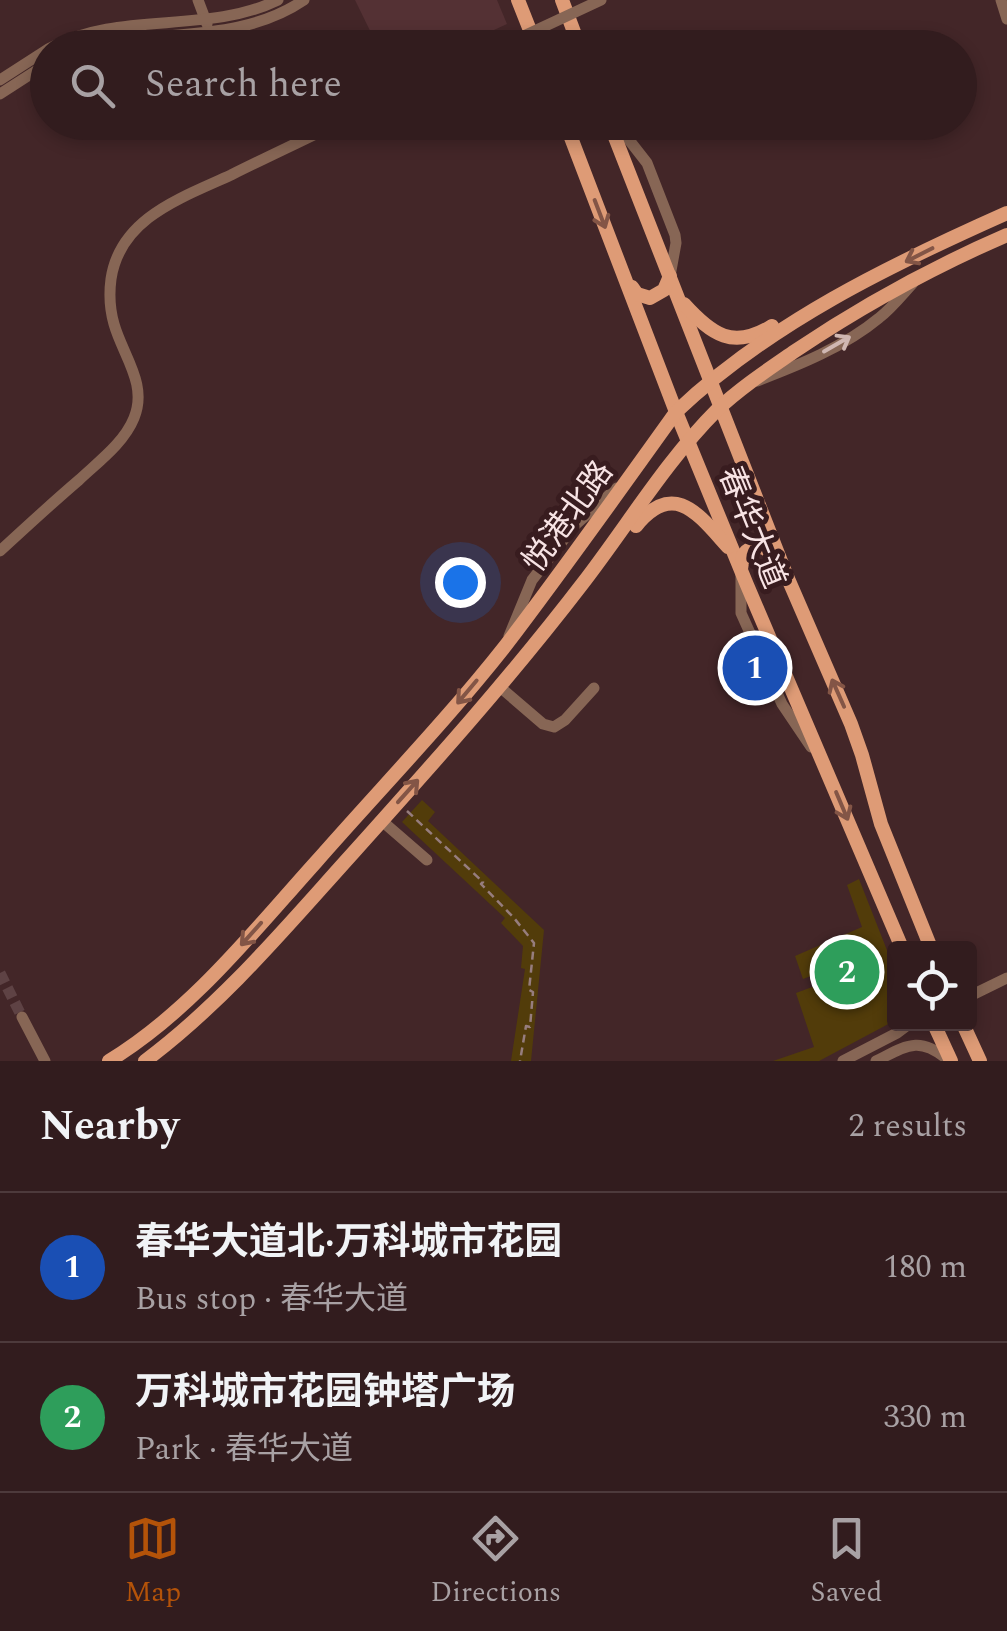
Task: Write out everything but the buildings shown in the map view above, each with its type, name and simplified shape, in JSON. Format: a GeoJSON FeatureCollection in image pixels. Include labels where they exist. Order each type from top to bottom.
{"type":"FeatureCollection","features":[{"type":"Feature","properties":{"kind":"main road"},"geometry":{"type":"LineString","coordinates":[[518,0],[529,30]]}},
{"type":"Feature","properties":{"kind":"main road"},"geometry":{"type":"LineString","coordinates":[[562,0],[573,30]]}},
{"type":"Feature","properties":{"kind":"main road","name":"春华大道"},"geometry":{"type":"LineString","coordinates":[[573,140],[676,412],[899,941]]}},
{"type":"Feature","properties":{"kind":"main road","name":"春华大道"},"geometry":{"type":"LineString","coordinates":[[619,140],[786,574],[852,724],[880,824],[929,941]]}},
{"type":"Feature","properties":{"kind":"main road","name":"悦港北路"},"geometry":{"type":"LineString","coordinates":[[109,1061],[146,1037],[239,948],[462,697],[505,646],[676,412],[757,345],[858,285],[1007,213]]}},
{"type":"Feature","properties":{"kind":"main road","name":"悦港北路"},"geometry":{"type":"LineString","coordinates":[[145,1061],[254,964],[500,687],[582,585],[688,441],[720,408],[821,333],[919,277],[1007,235]]}},
{"type":"Feature","properties":{"kind":"main road"},"geometry":{"type":"LineString","coordinates":[[625,278],[637,294],[650,298],[664,290],[670,276]]}},
{"type":"Feature","properties":{"kind":"main road"},"geometry":{"type":"LineString","coordinates":[[678,296],[707,327],[734,339],[762,332],[816,299],[858,285]]}},
{"type":"Feature","properties":{"kind":"main road"},"geometry":{"type":"LineString","coordinates":[[582,585],[612,557],[646,514],[666,503],[677,503],[696,513],[734,554]]}},
{"type":"Feature","properties":{"kind":"main road"},"geometry":{"type":"LineString","coordinates":[[741,570],[743,555],[755,546],[763,546],[786,574]]}},
{"type":"Feature","properties":{"kind":"main road"},"geometry":{"type":"LineString","coordinates":[[937,1031],[950,1061]]}},
{"type":"Feature","properties":{"kind":"main road"},"geometry":{"type":"LineString","coordinates":[[966,1031],[980,1061]]}},
{"type":"Feature","properties":{"kind":"street"},"geometry":{"type":"LineString","coordinates":[[198,0],[208,26]]}},
{"type":"Feature","properties":{"kind":"street"},"geometry":{"type":"LineString","coordinates":[[181,30],[208,26],[278,0]]}},
{"type":"Feature","properties":{"kind":"street"},"geometry":{"type":"LineString","coordinates":[[98,30],[247,26],[272,18],[304,0]]}},
{"type":"Feature","properties":{"kind":"street"},"geometry":{"type":"LineString","coordinates":[[537,30],[601,0]]}},
{"type":"Feature","properties":{"kind":"street"},"geometry":{"type":"LineString","coordinates":[[1001,0],[1007,19]]}},
{"type":"Feature","properties":{"kind":"street"},"geometry":{"type":"LineString","coordinates":[[0,80],[30,60]]}},
{"type":"Feature","properties":{"kind":"street"},"geometry":{"type":"LineString","coordinates":[[0,94],[30,75]]}},
{"type":"Feature","properties":{"kind":"street"},"geometry":{"type":"LineString","coordinates":[[0,551],[106,455],[135,418],[137,379],[114,325],[110,288],[113,265],[132,232],[166,206],[303,140]]}},
{"type":"Feature","properties":{"kind":"street"},"geometry":{"type":"LineString","coordinates":[[500,687],[543,724],[554,726],[565,720],[594,688]]}},
{"type":"Feature","properties":{"kind":"street"},"geometry":{"type":"LineString","coordinates":[[382,821],[427,860]]}},
{"type":"Feature","properties":{"kind":"street"},"geometry":{"type":"LineString","coordinates":[[977,993],[1007,978]]}},
{"type":"Feature","properties":{"kind":"street"},"geometry":{"type":"LineString","coordinates":[[22,1017],[45,1061]]}},
{"type":"Feature","properties":{"kind":"street"},"geometry":{"type":"LineString","coordinates":[[843,1061],[901,1031]]}},
{"type":"Feature","properties":{"kind":"street"},"geometry":{"type":"LineString","coordinates":[[876,1061],[922,1044],[950,1061]]}},
{"type":"Feature","properties":{"kind":"path"},"geometry":{"type":"LineString","coordinates":[[406,810],[483,882],[534,943],[530,1027],[526,1026],[520,1061]]}},
{"type":"Feature","properties":{"kind":"shaded area"},"geometry":{"type":"Polygon","coordinates":[[[355,0],[497,0],[507,24],[494,30],[370,30],[355,0]]]}},
{"type":"Feature","properties":{"kind":"shaded area"},"geometry":{"type":"Polygon","coordinates":[[[422,800],[435,812],[428,821],[544,930],[531,1061],[511,1061],[525,969],[521,968],[523,946],[501,923],[505,918],[402,822],[422,800]]]}},
{"type":"Feature","properties":{"kind":"shaded area"},"geometry":{"type":"Polygon","coordinates":[[[859,879],[887,950],[887,1025],[819,1061],[773,1061],[814,1047],[796,993],[815,986],[811,976],[803,979],[795,956],[862,927],[847,885],[859,879]]]}},
{"type":"Feature","properties":{"kind":"tunnel"},"geometry":{"type":"LineString","coordinates":[[0,973],[22,1017]]}},
{"type":"Feature","properties":{"kind":"place","name":"春华大道北·万科城市花园"},"geometry":{"type":"Point","coordinates":[755,668]}},
{"type":"Feature","properties":{"kind":"place","name":"万科城市花园钟塔广场"},"geometry":{"type":"Point","coordinates":[847,972]}}]}
